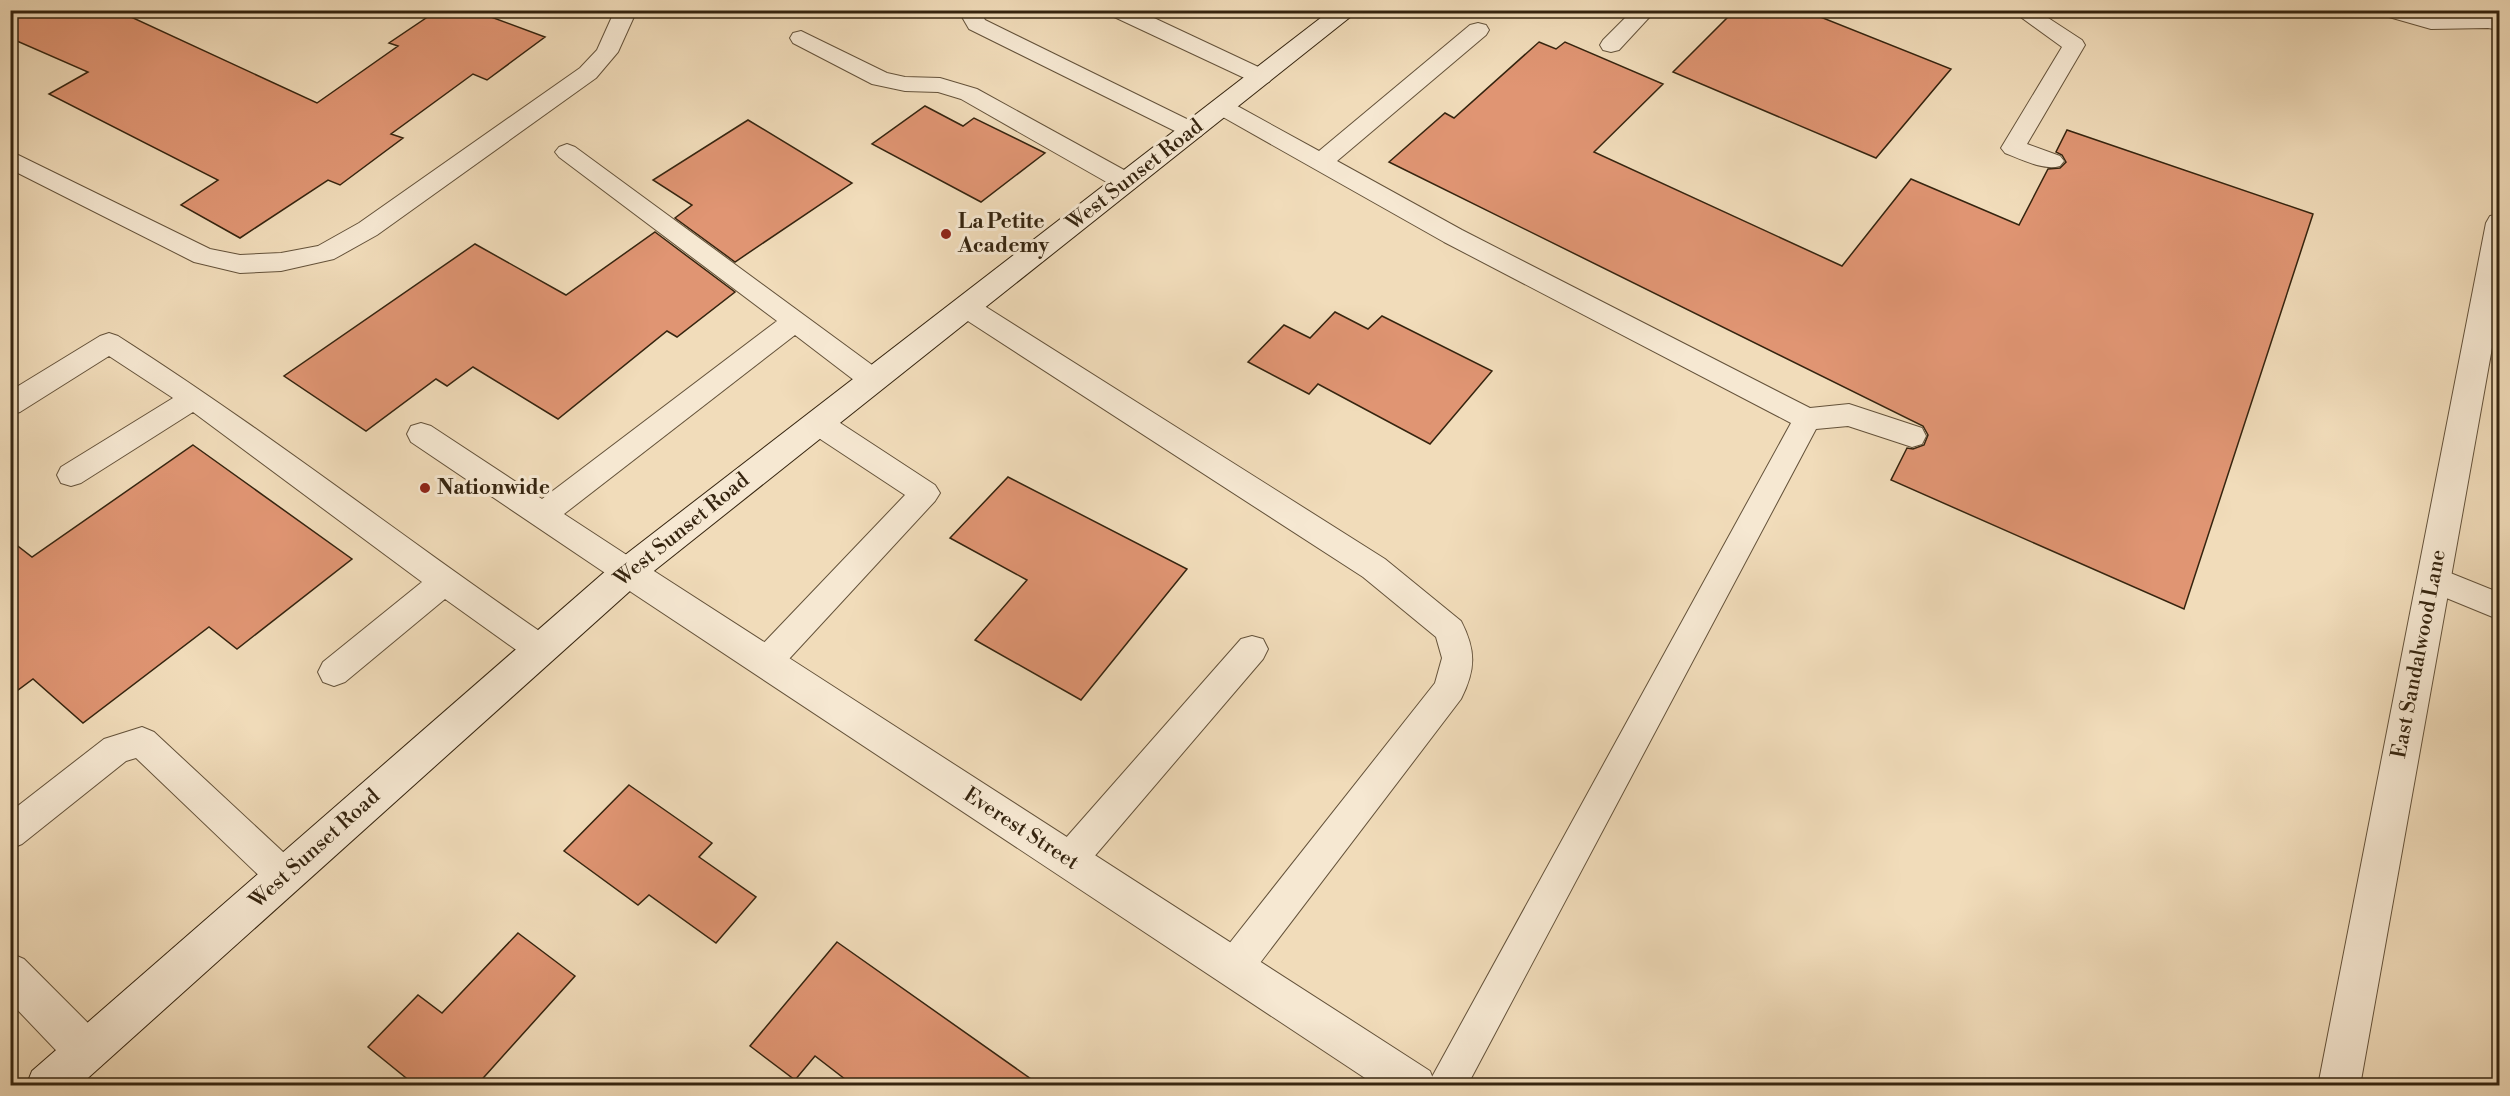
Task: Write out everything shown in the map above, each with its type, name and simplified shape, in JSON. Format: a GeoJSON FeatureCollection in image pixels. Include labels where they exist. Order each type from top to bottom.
{"type":"FeatureCollection","features":[{"type":"Feature","properties":{"kind":"street","name":"West Sunset Road"},"geometry":{"type":"LineString","coordinates":[[47,1086],[628,572],[1347,10]]}},
{"type":"Feature","properties":{"kind":"street","name":"East Sandalwood Lane"},"geometry":{"type":"LineString","coordinates":[[2340,1086],[2499,223]]}},
{"type":"Feature","properties":{"kind":"street","name":"Everest Street"},"geometry":{"type":"LineString","coordinates":[[628,572],[1234,967],[1404,1083]]}},
{"type":"Feature","properties":{"kind":"street"},"geometry":{"type":"LineString","coordinates":[[10,973],[86,1051]]}},
{"type":"Feature","properties":{"kind":"lane"},"geometry":{"type":"LineString","coordinates":[[10,159],[203,256],[240,264],[281,262],[325,253],[368,229],[588,73],[607,52],[626,10]]}},
{"type":"Feature","properties":{"kind":"lane"},"geometry":{"type":"LineString","coordinates":[[969,10],[977,24],[1193,130]]}},
{"type":"Feature","properties":{"kind":"lane"},"geometry":{"type":"LineString","coordinates":[[1118,10],[1261,77]]}},
{"type":"Feature","properties":{"kind":"lane"},"geometry":{"type":"LineString","coordinates":[[1611,45],[1646,10]]}},
{"type":"Feature","properties":{"kind":"lane"},"geometry":{"type":"LineString","coordinates":[[2021,10],[2074,45],[2013,148],[2052,160]]}},
{"type":"Feature","properties":{"kind":"lane"},"geometry":{"type":"LineString","coordinates":[[2390,10],[2431,22],[2488,21],[2499,24]]}},
{"type":"Feature","properties":{"kind":"lane"},"geometry":{"type":"LineString","coordinates":[[1320,162],[1478,30]]}},
{"type":"Feature","properties":{"kind":"lane"},"geometry":{"type":"LineString","coordinates":[[801,38],[880,79],[905,84],[940,85],[969,94],[1126,182]]}},
{"type":"Feature","properties":{"kind":"lane"},"geometry":{"type":"LineString","coordinates":[[1222,107],[1454,236],[1807,419],[1849,415],[1912,436]]}},
{"type":"Feature","properties":{"kind":"lane"},"geometry":{"type":"LineString","coordinates":[[567,152],[873,380]]}},
{"type":"Feature","properties":{"kind":"lane"},"geometry":{"type":"LineString","coordinates":[[966,307],[1374,568],[1450,630],[1458,658],[1450,689],[1234,967]]}},
{"type":"Feature","properties":{"kind":"lane"},"geometry":{"type":"LineString","coordinates":[[542,515],[795,321]]}},
{"type":"Feature","properties":{"kind":"lane"},"geometry":{"type":"LineString","coordinates":[[10,405],[110,343],[194,398],[540,650]]}},
{"type":"Feature","properties":{"kind":"lane"},"geometry":{"type":"LineString","coordinates":[[71,475],[194,398]]}},
{"type":"Feature","properties":{"kind":"lane"},"geometry":{"type":"LineString","coordinates":[[1446,1086],[1807,419]]}},
{"type":"Feature","properties":{"kind":"lane"},"geometry":{"type":"LineString","coordinates":[[766,662],[925,493],[818,423]]}},
{"type":"Feature","properties":{"kind":"lane"},"geometry":{"type":"LineString","coordinates":[[421,434],[628,572]]}},
{"type":"Feature","properties":{"kind":"lane"},"geometry":{"type":"LineString","coordinates":[[2433,579],[2499,607]]}},
{"type":"Feature","properties":{"kind":"lane"},"geometry":{"type":"LineString","coordinates":[[334,672],[444,582]]}},
{"type":"Feature","properties":{"kind":"lane"},"geometry":{"type":"LineString","coordinates":[[1069,860],[1252,649]]}},
{"type":"Feature","properties":{"kind":"lane"},"geometry":{"type":"LineString","coordinates":[[10,833],[116,750],[142,742],[284,876]]}},
{"type":"Feature","properties":{"kind":"building"},"geometry":{"type":"Polygon","coordinates":[[[10,10],[116,10],[317,103],[398,46],[389,43],[438,10],[472,10],[545,37],[487,80],[473,74],[391,134],[403,138],[340,185],[328,180],[240,238],[181,205],[218,180],[49,94],[88,72],[10,38],[10,10]]]}},
{"type":"Feature","properties":{"kind":"building"},"geometry":{"type":"Polygon","coordinates":[[[1735,10],[1803,10],[1951,69],[1876,158],[1673,72],[1735,10]]]}},
{"type":"Feature","properties":{"kind":"building"},"geometry":{"type":"Polygon","coordinates":[[[1539,42],[1556,49],[1565,42],[1663,84],[1594,152],[1842,266],[1911,179],[2019,225],[2048,169],[2060,168],[2066,162],[2062,155],[2056,152],[2067,130],[2313,214],[2184,609],[1891,480],[1907,448],[1913,449],[1924,445],[1928,435],[1923,426],[1389,162],[1445,113],[1454,118],[1539,42]]]}},
{"type":"Feature","properties":{"kind":"building"},"geometry":{"type":"Polygon","coordinates":[[[925,106],[963,126],[974,118],[1045,153],[981,202],[872,144],[925,106]]]}},
{"type":"Feature","properties":{"kind":"building"},"geometry":{"type":"Polygon","coordinates":[[[748,120],[852,183],[735,262],[675,218],[692,205],[653,180],[748,120]]]}},
{"type":"Feature","properties":{"kind":"building"},"geometry":{"type":"Polygon","coordinates":[[[655,232],[735,292],[677,337],[667,331],[558,419],[473,367],[447,386],[436,379],[366,431],[284,376],[475,244],[566,295],[655,232]]]}},
{"type":"Feature","properties":{"kind":"building"},"geometry":{"type":"Polygon","coordinates":[[[1335,312],[1368,329],[1382,316],[1492,371],[1430,444],[1318,384],[1309,394],[1248,362],[1284,325],[1310,338],[1335,312]]]}},
{"type":"Feature","properties":{"kind":"building"},"geometry":{"type":"Polygon","coordinates":[[[193,445],[352,559],[237,649],[209,627],[83,723],[33,679],[10,696],[10,540],[32,557],[193,445]]]}},
{"type":"Feature","properties":{"kind":"building"},"geometry":{"type":"Polygon","coordinates":[[[1008,477],[1187,569],[1081,700],[975,640],[1027,580],[950,538],[1008,477]]]}},
{"type":"Feature","properties":{"kind":"building"},"geometry":{"type":"Polygon","coordinates":[[[629,785],[712,843],[699,857],[756,897],[716,943],[649,895],[638,905],[564,851],[629,785]]]}},
{"type":"Feature","properties":{"kind":"building"},"geometry":{"type":"Polygon","coordinates":[[[518,933],[575,976],[476,1086],[416,1086],[368,1047],[418,995],[442,1013],[518,933]]]}},
{"type":"Feature","properties":{"kind":"building"},"geometry":{"type":"Polygon","coordinates":[[[837,942],[1041,1086],[854,1086],[815,1056],[795,1080],[750,1046],[837,942]]]}},
{"type":"Feature","properties":{"kind":"place","name":"La Petite Academy"},"geometry":{"type":"Point","coordinates":[946,234]}},
{"type":"Feature","properties":{"kind":"place","name":"Nationwide"},"geometry":{"type":"Point","coordinates":[425,488]}}]}
